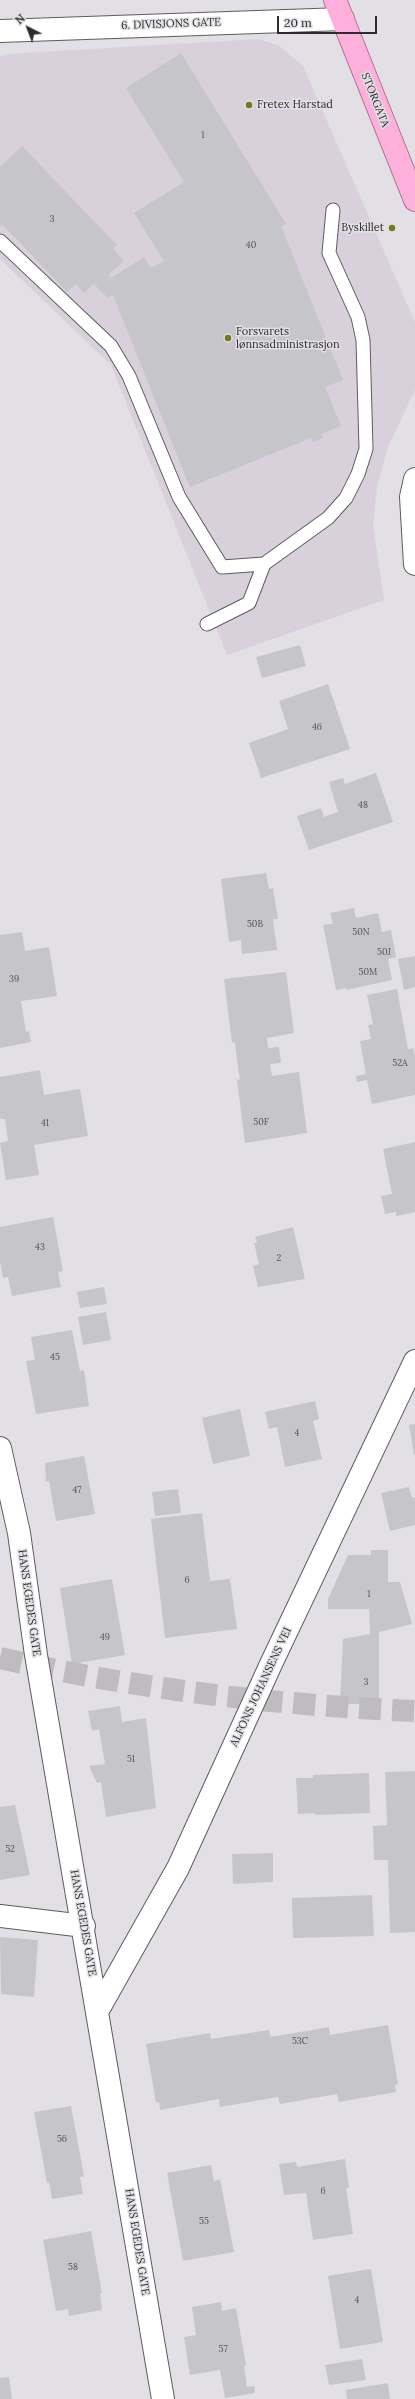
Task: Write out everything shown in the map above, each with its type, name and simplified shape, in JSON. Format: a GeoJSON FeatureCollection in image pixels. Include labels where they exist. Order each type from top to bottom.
{"type":"FeatureCollection","features":[{"type":"Feature","properties":{"kind":"highway","name":"STORGATA"},"geometry":{"type":"LineString","coordinates":[[339,9],[415,200]]}},
{"type":"Feature","properties":{"kind":"street","name":"6. DIVISJONS GATE"},"geometry":{"type":"LineString","coordinates":[[0,31],[339,9]]}},
{"type":"Feature","properties":{"kind":"street"},"geometry":{"type":"LineString","coordinates":[[414,490],[415,564]]}},
{"type":"Feature","properties":{"kind":"street","name":"ALFONS JOHANSENS VEI"},"geometry":{"type":"LineString","coordinates":[[98,2010],[178,1868],[271,1664],[415,1361]]}},
{"type":"Feature","properties":{"kind":"street","name":"HANS EGEDES GATE"},"geometry":{"type":"LineString","coordinates":[[0,1448],[19,1533],[36,1655],[84,1926],[163,2399]]}},
{"type":"Feature","properties":{"kind":"street"},"geometry":{"type":"LineString","coordinates":[[0,1916],[84,1926]]}},
{"type":"Feature","properties":{"kind":"lane"},"geometry":{"type":"LineString","coordinates":[[0,241],[111,346],[129,376],[179,498],[222,567],[264,564],[328,518],[346,498],[358,474],[366,449],[363,340],[358,317],[330,253],[333,210]]}},
{"type":"Feature","properties":{"kind":"lane"},"geometry":{"type":"LineString","coordinates":[[207,624],[249,602],[264,564]]}},
{"type":"Feature","properties":{"kind":"shaded area"},"geometry":{"type":"Polygon","coordinates":[[[258,39],[278,45],[303,66],[415,322],[415,390],[388,447],[377,487],[373,524],[384,600],[227,655],[111,365],[0,259],[0,57],[7,54],[258,39]]]}},
{"type":"Feature","properties":{"kind":"building","name":"Forsvarets lønnsadministrasjon"},"geometry":{"type":"Polygon","coordinates":[[[181,53],[286,224],[281,226],[343,380],[325,387],[341,426],[322,434],[323,438],[313,442],[311,438],[190,487],[113,295],[108,298],[94,284],[84,293],[76,284],[67,292],[2,224],[0,226],[0,167],[22,146],[117,245],[113,249],[124,261],[108,275],[111,278],[144,257],[151,268],[164,261],[134,213],[184,182],[126,88],[181,53]]]}},
{"type":"Feature","properties":{"kind":"building"},"geometry":{"type":"Polygon","coordinates":[[[300,645],[306,666],[262,678],[256,657],[300,645]]]}},
{"type":"Feature","properties":{"kind":"building"},"geometry":{"type":"Polygon","coordinates":[[[328,684],[350,749],[261,778],[249,743],[288,729],[279,701],[328,684]]]}},
{"type":"Feature","properties":{"kind":"building"},"geometry":{"type":"Polygon","coordinates":[[[376,773],[393,822],[309,850],[297,816],[321,808],[324,817],[338,812],[329,782],[343,778],[345,784],[376,773]]]}},
{"type":"Feature","properties":{"kind":"building"},"geometry":{"type":"Polygon","coordinates":[[[266,873],[269,889],[273,888],[278,919],[273,919],[277,950],[242,954],[241,940],[229,942],[221,879],[266,873]]]}},
{"type":"Feature","properties":{"kind":"building"},"geometry":{"type":"Polygon","coordinates":[[[354,908],[356,918],[378,913],[382,932],[391,930],[396,957],[388,959],[392,980],[346,990],[346,988],[336,990],[323,925],[333,924],[330,913],[354,908]]]}},
{"type":"Feature","properties":{"kind":"building"},"geometry":{"type":"Polygon","coordinates":[[[22,932],[25,951],[49,947],[57,996],[21,1001],[26,1032],[29,1031],[31,1042],[0,1048],[0,935],[22,932]]]}},
{"type":"Feature","properties":{"kind":"building"},"geometry":{"type":"Polygon","coordinates":[[[415,956],[415,987],[404,990],[398,959],[415,956]]]}},
{"type":"Feature","properties":{"kind":"building"},"geometry":{"type":"Polygon","coordinates":[[[286,972],[294,1033],[267,1038],[268,1048],[279,1047],[281,1063],[270,1064],[272,1076],[299,1072],[307,1133],[245,1143],[237,1080],[240,1079],[235,1042],[232,1043],[224,979],[286,972]]]}},
{"type":"Feature","properties":{"kind":"building"},"geometry":{"type":"Polygon","coordinates":[[[397,989],[408,1049],[413,1048],[415,1056],[415,1095],[372,1104],[367,1080],[357,1082],[356,1076],[366,1074],[360,1041],[371,1039],[368,1025],[373,1024],[367,995],[397,989]]]}},
{"type":"Feature","properties":{"kind":"building"},"geometry":{"type":"Polygon","coordinates":[[[40,1070],[44,1095],[80,1089],[88,1136],[34,1145],[39,1175],[6,1180],[0,1143],[8,1141],[5,1119],[1,1119],[0,1116],[0,1077],[40,1070]]]}},
{"type":"Feature","properties":{"kind":"building"},"geometry":{"type":"Polygon","coordinates":[[[415,1142],[415,1212],[396,1216],[396,1212],[385,1214],[381,1196],[392,1194],[383,1149],[415,1142]]]}},
{"type":"Feature","properties":{"kind":"building"},"geometry":{"type":"Polygon","coordinates":[[[53,1217],[63,1271],[58,1272],[61,1287],[12,1296],[8,1277],[3,1278],[0,1261],[0,1227],[53,1217]]]}},
{"type":"Feature","properties":{"kind":"building"},"geometry":{"type":"Polygon","coordinates":[[[293,1227],[305,1279],[258,1287],[253,1266],[259,1264],[254,1243],[257,1243],[255,1237],[293,1227]]]}},
{"type":"Feature","properties":{"kind":"building"},"geometry":{"type":"Polygon","coordinates":[[[104,1287],[107,1304],[80,1308],[77,1292],[104,1287]]]}},
{"type":"Feature","properties":{"kind":"building"},"geometry":{"type":"Polygon","coordinates":[[[106,1312],[111,1340],[83,1345],[78,1317],[106,1312]]]}},
{"type":"Feature","properties":{"kind":"building"},"geometry":{"type":"Polygon","coordinates":[[[72,1330],[80,1371],[84,1370],[89,1406],[36,1414],[26,1361],[35,1360],[31,1337],[72,1330]]]}},
{"type":"Feature","properties":{"kind":"building"},"geometry":{"type":"Polygon","coordinates":[[[315,1401],[319,1419],[313,1421],[322,1459],[285,1467],[277,1427],[269,1429],[265,1412],[315,1401]]]}},
{"type":"Feature","properties":{"kind":"building"},"geometry":{"type":"Polygon","coordinates":[[[240,1409],[250,1456],[213,1464],[202,1418],[240,1409]]]}},
{"type":"Feature","properties":{"kind":"building"},"geometry":{"type":"Polygon","coordinates":[[[415,1424],[415,1454],[414,1454],[409,1425],[415,1424]]]}},
{"type":"Feature","properties":{"kind":"building"},"geometry":{"type":"Polygon","coordinates":[[[84,1456],[95,1514],[56,1521],[49,1481],[46,1482],[45,1463],[84,1456]]]}},
{"type":"Feature","properties":{"kind":"building"},"geometry":{"type":"Polygon","coordinates":[[[409,1487],[412,1498],[415,1497],[415,1525],[390,1531],[381,1493],[409,1487]]]}},
{"type":"Feature","properties":{"kind":"building"},"geometry":{"type":"Polygon","coordinates":[[[178,1489],[181,1513],[155,1516],[152,1492],[178,1489]]]}},
{"type":"Feature","properties":{"kind":"building"},"geometry":{"type":"Polygon","coordinates":[[[202,1513],[210,1581],[230,1579],[237,1629],[165,1638],[151,1519],[202,1513]]]}},
{"type":"Feature","properties":{"kind":"building"},"geometry":{"type":"Polygon","coordinates":[[[371,1550],[388,1550],[388,1582],[400,1582],[412,1624],[379,1632],[379,1704],[340,1704],[343,1639],[370,1634],[369,1609],[328,1609],[328,1599],[348,1555],[371,1555],[371,1550]]]}},
{"type":"Feature","properties":{"kind":"building"},"geometry":{"type":"Polygon","coordinates":[[[112,1579],[125,1655],[72,1664],[60,1588],[112,1579]]]}},
{"type":"Feature","properties":{"kind":"building"},"geometry":{"type":"Polygon","coordinates":[[[120,1706],[122,1722],[146,1718],[156,1808],[106,1817],[101,1782],[97,1783],[89,1766],[105,1764],[99,1729],[92,1731],[88,1711],[120,1706]]]}},
{"type":"Feature","properties":{"kind":"building"},"geometry":{"type":"Polygon","coordinates":[[[415,1771],[415,1932],[390,1933],[388,1860],[374,1860],[373,1826],[387,1825],[385,1772],[415,1771]]]}},
{"type":"Feature","properties":{"kind":"building"},"geometry":{"type":"Polygon","coordinates":[[[369,1773],[370,1813],[315,1815],[315,1813],[298,1814],[296,1778],[313,1778],[313,1775],[369,1773]]]}},
{"type":"Feature","properties":{"kind":"building"},"geometry":{"type":"Polygon","coordinates":[[[15,1805],[30,1875],[0,1880],[0,1807],[15,1805]]]}},
{"type":"Feature","properties":{"kind":"building"},"geometry":{"type":"Polygon","coordinates":[[[273,1853],[273,1882],[233,1884],[232,1854],[273,1853]]]}},
{"type":"Feature","properties":{"kind":"building"},"geometry":{"type":"Polygon","coordinates":[[[372,1895],[374,1936],[293,1938],[292,1898],[372,1895]]]}},
{"type":"Feature","properties":{"kind":"building"},"geometry":{"type":"Polygon","coordinates":[[[0,1937],[38,1940],[34,1997],[1,1994],[0,1937]]]}},
{"type":"Feature","properties":{"kind":"building"},"geometry":{"type":"Polygon","coordinates":[[[388,2025],[398,2084],[395,2085],[396,2092],[339,2102],[337,2094],[280,2104],[278,2097],[220,2107],[219,2099],[160,2110],[159,2102],[156,2103],[146,2044],[210,2033],[211,2039],[269,2030],[271,2037],[329,2027],[330,2035],[388,2025]]]}},
{"type":"Feature","properties":{"kind":"building"},"geometry":{"type":"Polygon","coordinates":[[[71,2106],[84,2176],[80,2177],[83,2194],[52,2199],[49,2182],[47,2183],[34,2112],[71,2106]]]}},
{"type":"Feature","properties":{"kind":"building"},"geometry":{"type":"Polygon","coordinates":[[[345,2159],[349,2188],[346,2188],[353,2234],[313,2240],[306,2193],[284,2195],[279,2164],[296,2162],[297,2167],[345,2159]]]}},
{"type":"Feature","properties":{"kind":"building"},"geometry":{"type":"Polygon","coordinates":[[[211,2165],[214,2181],[220,2179],[234,2252],[183,2261],[167,2173],[211,2165]]]}},
{"type":"Feature","properties":{"kind":"building"},"geometry":{"type":"Polygon","coordinates":[[[91,2231],[102,2293],[100,2293],[102,2310],[69,2316],[68,2309],[56,2311],[43,2240],[91,2231]]]}},
{"type":"Feature","properties":{"kind":"building"},"geometry":{"type":"Polygon","coordinates":[[[371,2269],[383,2342],[340,2349],[328,2276],[371,2269]]]}},
{"type":"Feature","properties":{"kind":"building"},"geometry":{"type":"Polygon","coordinates":[[[221,2302],[222,2311],[236,2308],[246,2365],[244,2366],[247,2387],[254,2386],[255,2393],[225,2398],[220,2370],[190,2375],[184,2337],[196,2335],[192,2307],[221,2302]]]}},
{"type":"Feature","properties":{"kind":"building"},"geometry":{"type":"Polygon","coordinates":[[[362,2359],[366,2380],[329,2385],[325,2365],[362,2359]]]}},
{"type":"Feature","properties":{"kind":"building"},"geometry":{"type":"Polygon","coordinates":[[[9,2377],[12,2399],[0,2399],[0,2378],[9,2377]]]}},
{"type":"Feature","properties":{"kind":"building"},"geometry":{"type":"Polygon","coordinates":[[[388,2383],[390,2399],[347,2399],[346,2390],[388,2383]]]}},
{"type":"Feature","properties":{"kind":"tunnel"},"geometry":{"type":"LineString","coordinates":[[0,1658],[103,1679],[206,1694],[311,1705],[415,1711]]}},
{"type":"Feature","properties":{"kind":"place","name":"Fretex Harstad"},"geometry":{"type":"Point","coordinates":[249,105]}},
{"type":"Feature","properties":{"kind":"place","name":"Byskillet"},"geometry":{"type":"Point","coordinates":[392,228]}},
{"type":"Feature","properties":{"kind":"place","name":"Forsvarets lønnsadministrasjon"},"geometry":{"type":"Point","coordinates":[228,338]}}]}
